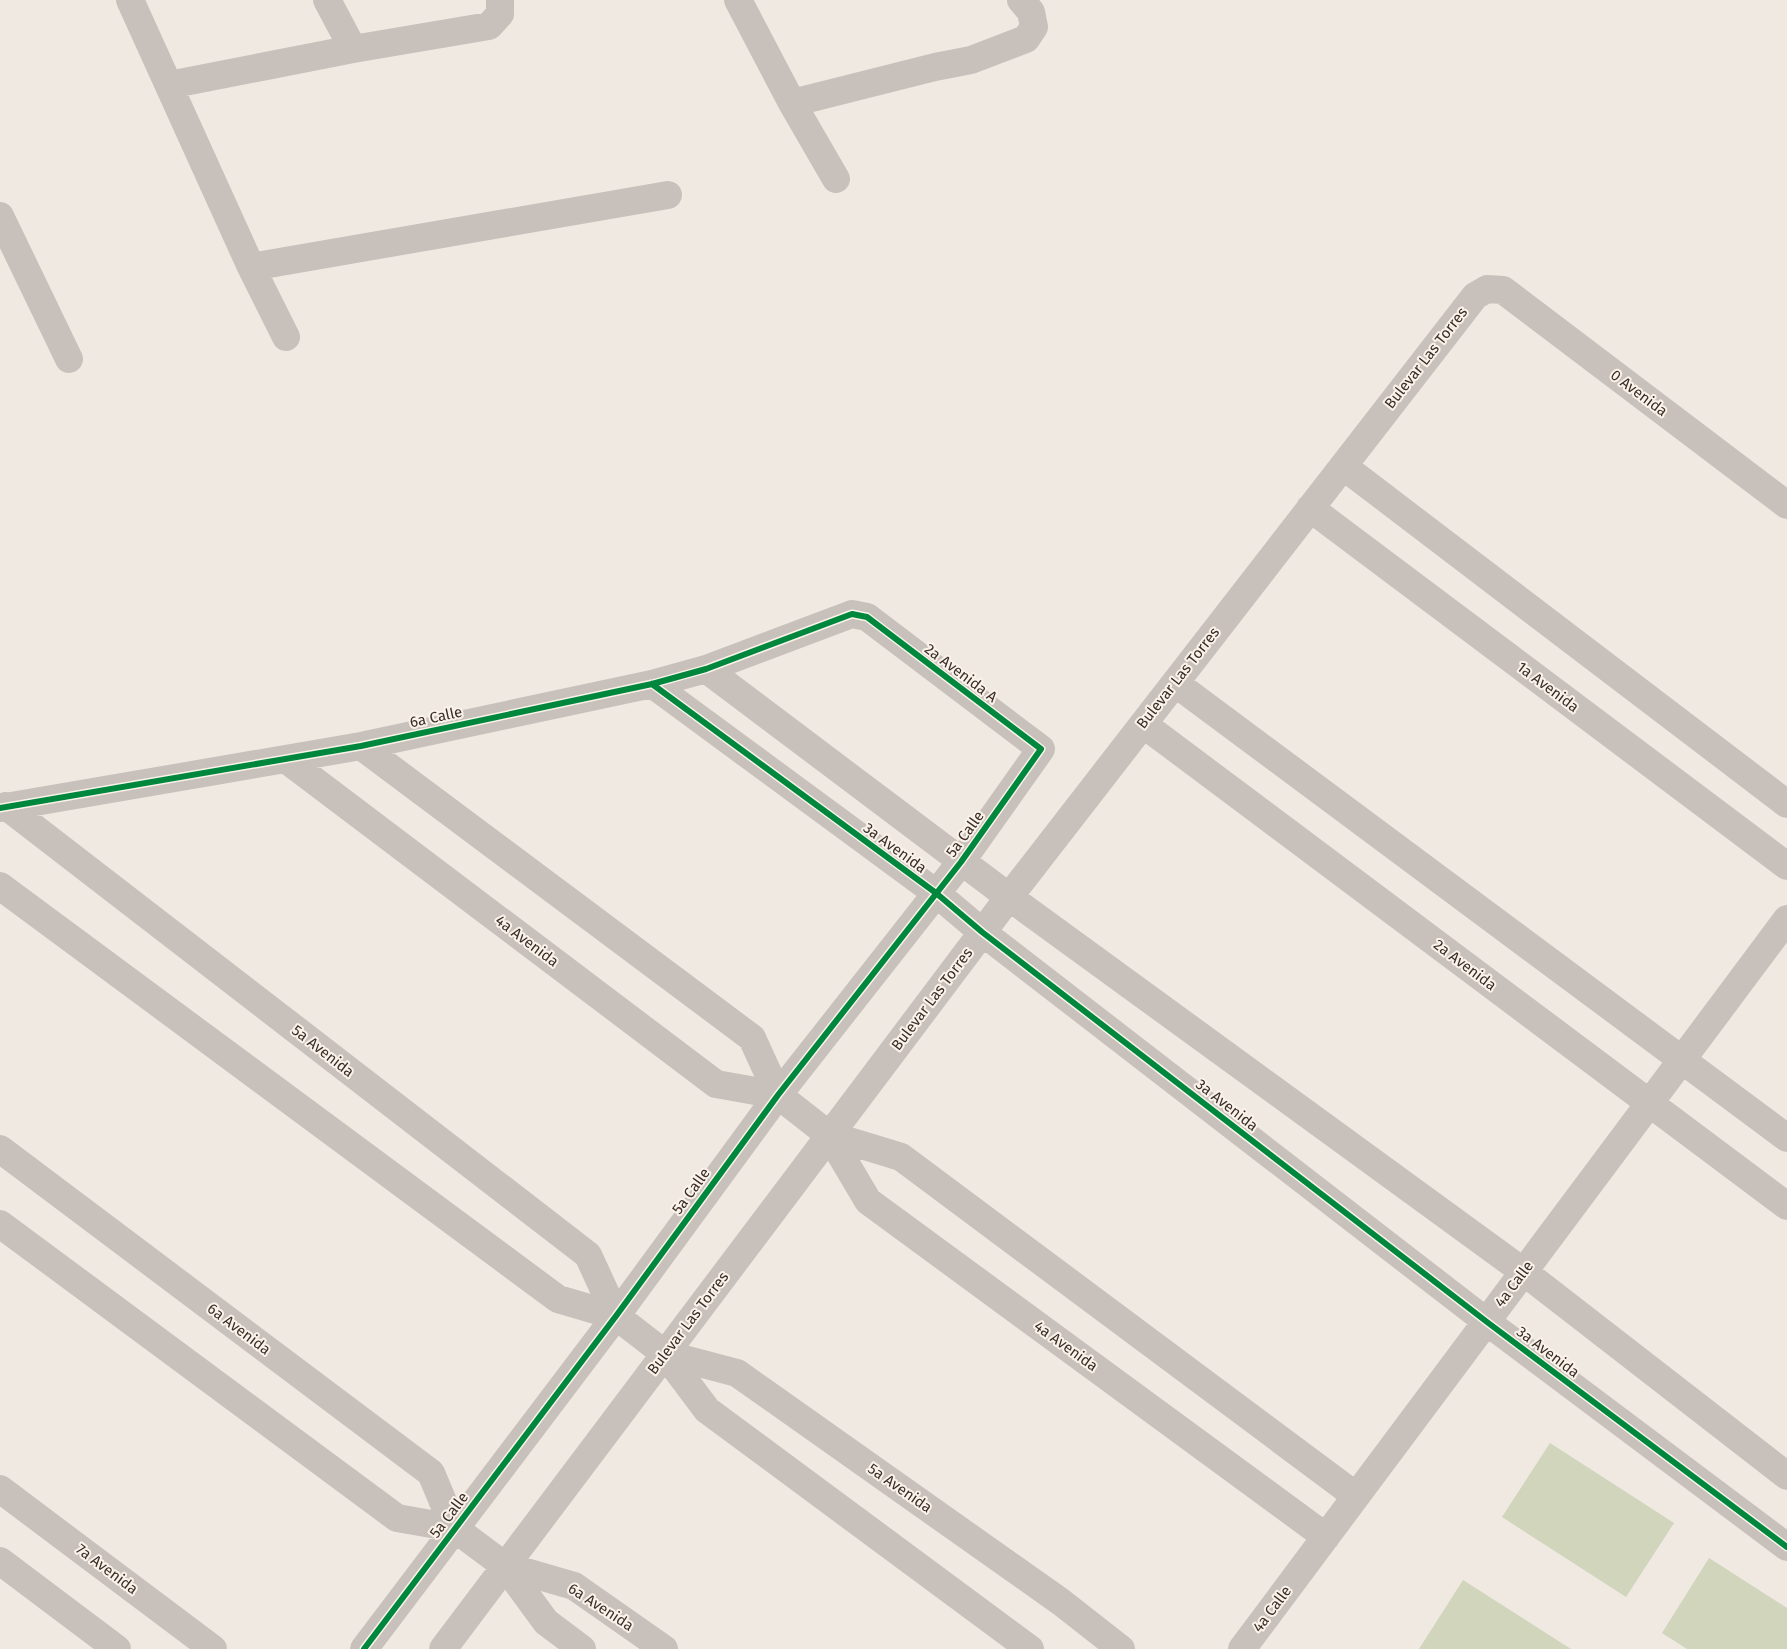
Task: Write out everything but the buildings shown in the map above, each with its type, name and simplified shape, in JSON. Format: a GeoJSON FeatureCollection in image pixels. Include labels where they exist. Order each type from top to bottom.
{"type":"FeatureCollection","features":[{"type":"Feature","properties":{"kind":"street"},"geometry":{"type":"LineString","coordinates":[[130,0],[251,268],[286,337]]}},
{"type":"Feature","properties":{"kind":"street"},"geometry":{"type":"LineString","coordinates":[[327,0],[353,49]]}},
{"type":"Feature","properties":{"kind":"street"},"geometry":{"type":"LineString","coordinates":[[170,85],[353,49],[489,26],[500,14],[500,0]]}},
{"type":"Feature","properties":{"kind":"street"},"geometry":{"type":"LineString","coordinates":[[738,0],[792,103],[836,179]]}},
{"type":"Feature","properties":{"kind":"street"},"geometry":{"type":"LineString","coordinates":[[792,103],[970,60],[1026,39],[1034,27],[1031,12],[1021,0]]}},
{"type":"Feature","properties":{"kind":"street"},"geometry":{"type":"LineString","coordinates":[[251,268],[668,195]]}},
{"type":"Feature","properties":{"kind":"street"},"geometry":{"type":"LineString","coordinates":[[0,216],[69,359]]}},
{"type":"Feature","properties":{"kind":"street","name":"Bulevar Las Torres"},"geometry":{"type":"LineString","coordinates":[[442,1649],[1008,898],[1474,296],[1487,289]]}},
{"type":"Feature","properties":{"kind":"street","name":"0 Avenida"},"geometry":{"type":"LineString","coordinates":[[1487,289],[1503,290],[1787,506]]}},
{"type":"Feature","properties":{"kind":"street"},"geometry":{"type":"LineString","coordinates":[[1343,466],[1787,804]]}},
{"type":"Feature","properties":{"kind":"street","name":"1a Avenida"},"geometry":{"type":"LineString","coordinates":[[1310,508],[1787,866]]}},
{"type":"Feature","properties":{"kind":"street","name":"6a Calle"},"geometry":{"type":"LineString","coordinates":[[3,807],[288,760],[652,684],[706,669],[852,614],[867,617]]}},
{"type":"Feature","properties":{"kind":"street","name":"2a Avenida A"},"geometry":{"type":"LineString","coordinates":[[867,617],[1041,749]]}},
{"type":"Feature","properties":{"kind":"street","name":"3a Avenida"},"geometry":{"type":"LineString","coordinates":[[706,669],[1008,898],[1524,1272],[1787,1476]]}},
{"type":"Feature","properties":{"kind":"street"},"geometry":{"type":"LineString","coordinates":[[1175,683],[1787,1138]]}},
{"type":"Feature","properties":{"kind":"street","name":"3a Avenida"},"geometry":{"type":"LineString","coordinates":[[652,684],[936,893],[982,932],[1487,1322],[1787,1547]]}},
{"type":"Feature","properties":{"kind":"street","name":"2a Avenida"},"geometry":{"type":"LineString","coordinates":[[1143,724],[1787,1206]]}},
{"type":"Feature","properties":{"kind":"street","name":"4a Avenida"},"geometry":{"type":"LineString","coordinates":[[361,746],[752,1038],[778,1094],[829,1135],[868,1201],[1326,1537]]}},
{"type":"Feature","properties":{"kind":"street","name":"5a Calle"},"geometry":{"type":"LineString","coordinates":[[364,1649],[616,1316],[778,1094],[961,862],[1041,749]]}},
{"type":"Feature","properties":{"kind":"street","name":"4a Avenida"},"geometry":{"type":"LineString","coordinates":[[288,760],[716,1084],[778,1094]]}},
{"type":"Feature","properties":{"kind":"street","name":"5a Avenida"},"geometry":{"type":"LineString","coordinates":[[3,807],[588,1255],[616,1316]]}},
{"type":"Feature","properties":{"kind":"street","name":"5a Avenida"},"geometry":{"type":"LineString","coordinates":[[0,886],[558,1299],[616,1316],[665,1354],[707,1410],[1030,1649]]}},
{"type":"Feature","properties":{"kind":"street","name":"4a Calle"},"geometry":{"type":"LineString","coordinates":[[1242,1649],[1787,919]]}},
{"type":"Feature","properties":{"kind":"street","name":"4a Avenida"},"geometry":{"type":"LineString","coordinates":[[829,1135],[901,1157],[1356,1496]]}},
{"type":"Feature","properties":{"kind":"street","name":"6a Avenida"},"geometry":{"type":"LineString","coordinates":[[0,1149],[431,1473],[454,1528]]}},
{"type":"Feature","properties":{"kind":"street","name":"6a Avenida"},"geometry":{"type":"LineString","coordinates":[[0,1224],[398,1518],[454,1528],[505,1566],[546,1622],[582,1649]]}},
{"type":"Feature","properties":{"kind":"street","name":"5a Avenida"},"geometry":{"type":"LineString","coordinates":[[665,1354],[737,1373],[1061,1602],[1122,1649]]}},
{"type":"Feature","properties":{"kind":"street","name":"7a Avenida"},"geometry":{"type":"LineString","coordinates":[[0,1489],[213,1649]]}},
{"type":"Feature","properties":{"kind":"street"},"geometry":{"type":"LineString","coordinates":[[0,1561],[117,1649]]}},
{"type":"Feature","properties":{"kind":"street","name":"6a Avenida"},"geometry":{"type":"LineString","coordinates":[[505,1566],[574,1586],[664,1649]]}},
{"type":"Feature","properties":{"kind":"green space"},"geometry":{"type":"Polygon","coordinates":[[[1550,1443],[1674,1523],[1626,1597],[1502,1517],[1550,1443]]]}},
{"type":"Feature","properties":{"kind":"green space"},"geometry":{"type":"Polygon","coordinates":[[[1709,1558],[1787,1608],[1787,1649],[1687,1649],[1662,1633],[1709,1558]]]}},
{"type":"Feature","properties":{"kind":"green space"},"geometry":{"type":"Polygon","coordinates":[[[1463,1580],[1571,1649],[1419,1649],[1463,1580]]]}},
{"type":"Feature","properties":{"kind":"cycle path"},"geometry":{"type":"LineString","coordinates":[[0,808],[361,746],[652,684],[706,669],[852,614],[867,617],[1041,749],[961,862],[778,1095],[616,1316],[364,1649]]}},
{"type":"Feature","properties":{"kind":"cycle path"},"geometry":{"type":"LineString","coordinates":[[652,684],[936,893],[982,932],[1487,1322],[1787,1547]]}}]}
